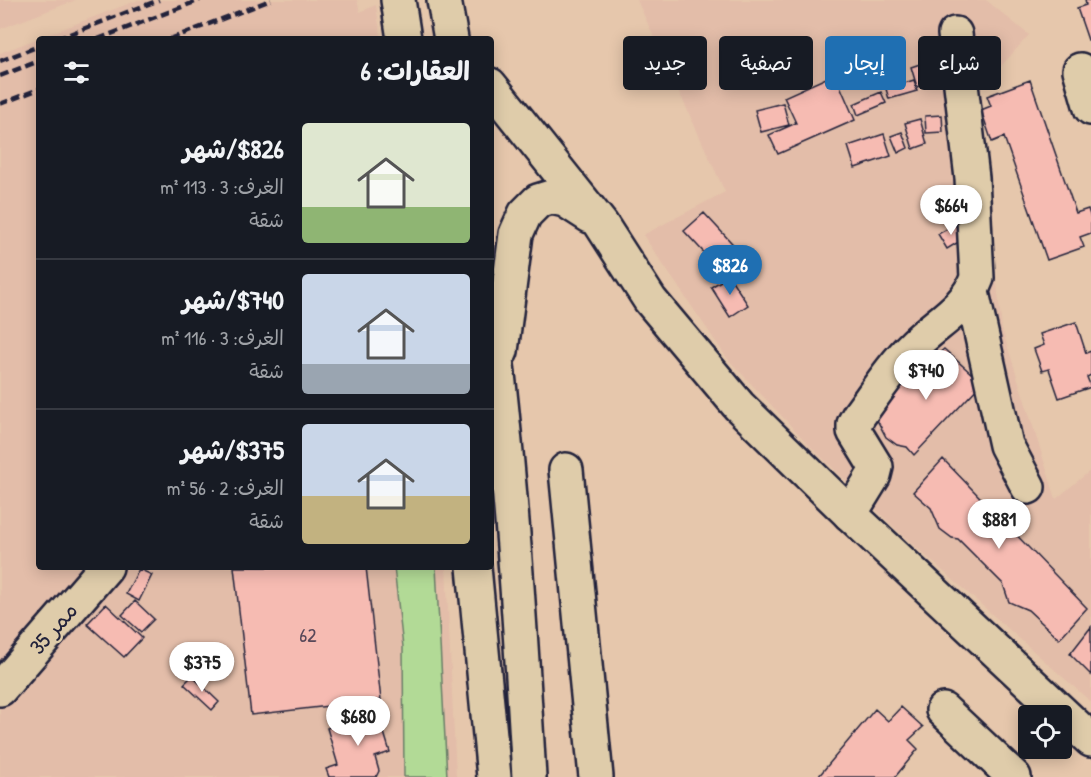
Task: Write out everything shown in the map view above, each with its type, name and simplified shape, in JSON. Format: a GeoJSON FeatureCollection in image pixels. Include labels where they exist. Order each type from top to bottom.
{"type":"FeatureCollection","features":[{"type":"Feature","properties":{"kind":"main road"},"geometry":{"type":"LineString","coordinates":[[446,0],[451,36]]}},
{"type":"Feature","properties":{"kind":"main road"},"geometry":{"type":"LineString","coordinates":[[446,0],[465,36]]}},
{"type":"Feature","properties":{"kind":"main road"},"geometry":{"type":"LineString","coordinates":[[398,1],[404,36]]}},
{"type":"Feature","properties":{"kind":"main road"},"geometry":{"type":"LineString","coordinates":[[850,514],[874,475],[876,467],[854,430],[854,424],[912,346],[963,303],[972,292],[977,278],[972,178],[955,34]]}},
{"type":"Feature","properties":{"kind":"main road"},"geometry":{"type":"LineString","coordinates":[[1080,70],[1091,108]]}},
{"type":"Feature","properties":{"kind":"main road"},"geometry":{"type":"LineString","coordinates":[[494,90],[601,224],[650,300],[739,406],[850,514],[1091,740]]}},
{"type":"Feature","properties":{"kind":"main road"},"geometry":{"type":"LineString","coordinates":[[499,373],[516,234],[525,214],[538,201],[551,197],[564,200],[579,208],[601,224]]}},
{"type":"Feature","properties":{"kind":"main road"},"geometry":{"type":"LineString","coordinates":[[972,292],[1006,445],[1028,487]]}},
{"type":"Feature","properties":{"kind":"main road"},"geometry":{"type":"LineString","coordinates":[[494,336],[518,579],[529,777]]}},
{"type":"Feature","properties":{"kind":"main road"},"geometry":{"type":"LineString","coordinates":[[566,470],[596,777]]}},
{"type":"Feature","properties":{"kind":"main road","name":"ممر 35"},"geometry":{"type":"LineString","coordinates":[[0,689],[103,570]]}},
{"type":"Feature","properties":{"kind":"main road"},"geometry":{"type":"LineString","coordinates":[[468,570],[475,777]]}},
{"type":"Feature","properties":{"kind":"main road"},"geometry":{"type":"LineString","coordinates":[[474,570],[494,777]]}},
{"type":"Feature","properties":{"kind":"main road"},"geometry":{"type":"LineString","coordinates":[[943,710],[1014,777]]}},
{"type":"Feature","properties":{"kind":"shaded area"},"geometry":{"type":"Polygon","coordinates":[[[0,0],[76,0],[0,29],[0,0]]]}},
{"type":"Feature","properties":{"kind":"shaded area"},"geometry":{"type":"Polygon","coordinates":[[[138,0],[357,0],[360,12],[376,5],[381,36],[44,36],[138,0]]]}},
{"type":"Feature","properties":{"kind":"shaded area"},"geometry":{"type":"Polygon","coordinates":[[[637,0],[986,0],[1029,35],[1001,66],[1001,36],[918,36],[918,90],[980,90],[976,94],[1002,329],[1056,499],[1091,470],[1091,702],[899,532],[810,446],[727,358],[643,235],[725,192],[678,90],[707,90],[707,36],[654,36],[637,0]]]}},
{"type":"Feature","properties":{"kind":"shaded area"},"geometry":{"type":"Polygon","coordinates":[[[36,39],[36,570],[446,570],[456,777],[0,777],[0,53],[36,39]]]}},
{"type":"Feature","properties":{"kind":"green space"},"geometry":{"type":"Polygon","coordinates":[[[394,570],[436,570],[447,777],[404,777],[403,647],[394,570]]]}},
{"type":"Feature","properties":{"kind":"building"},"geometry":{"type":"Polygon","coordinates":[[[1085,0],[1091,0],[1091,39],[1088,40],[1077,8],[1086,5],[1085,0]]]}},
{"type":"Feature","properties":{"kind":"building"},"geometry":{"type":"Polygon","coordinates":[[[918,65],[917,87],[911,67],[918,65]]]}},
{"type":"Feature","properties":{"kind":"building"},"geometry":{"type":"Polygon","coordinates":[[[825,79],[825,90],[842,90],[855,120],[778,154],[769,135],[796,123],[784,97],[800,90],[813,90],[813,84],[825,79]]]}},
{"type":"Feature","properties":{"kind":"building"},"geometry":{"type":"Polygon","coordinates":[[[914,80],[917,91],[889,99],[886,90],[906,90],[906,83],[914,80]]]}},
{"type":"Feature","properties":{"kind":"building"},"geometry":{"type":"Polygon","coordinates":[[[1030,80],[1076,213],[1088,209],[1091,218],[1091,233],[1080,237],[1084,247],[1047,260],[1004,137],[992,142],[981,110],[991,106],[987,96],[1030,80]]]}},
{"type":"Feature","properties":{"kind":"building"},"geometry":{"type":"Polygon","coordinates":[[[881,92],[886,103],[858,115],[854,104],[881,92]]]}},
{"type":"Feature","properties":{"kind":"building"},"geometry":{"type":"Polygon","coordinates":[[[783,103],[789,125],[761,132],[755,110],[783,103]]]}},
{"type":"Feature","properties":{"kind":"building"},"geometry":{"type":"Polygon","coordinates":[[[942,115],[943,132],[926,133],[925,116],[942,115]]]}},
{"type":"Feature","properties":{"kind":"building"},"geometry":{"type":"Polygon","coordinates":[[[920,119],[927,144],[913,149],[905,123],[920,119]]]}},
{"type":"Feature","properties":{"kind":"building"},"geometry":{"type":"Polygon","coordinates":[[[902,132],[908,148],[898,153],[891,136],[902,132]]]}},
{"type":"Feature","properties":{"kind":"building"},"geometry":{"type":"Polygon","coordinates":[[[884,134],[891,156],[855,168],[848,146],[884,134]]]}},
{"type":"Feature","properties":{"kind":"building"},"geometry":{"type":"Polygon","coordinates":[[[704,213],[743,255],[723,273],[684,231],[704,213]]]}},
{"type":"Feature","properties":{"kind":"building"},"geometry":{"type":"Polygon","coordinates":[[[956,224],[965,238],[947,249],[938,234],[956,224]]]}},
{"type":"Feature","properties":{"kind":"building"},"geometry":{"type":"Polygon","coordinates":[[[729,276],[748,305],[730,317],[711,287],[729,276]]]}},
{"type":"Feature","properties":{"kind":"building"},"geometry":{"type":"Polygon","coordinates":[[[1076,322],[1086,353],[1091,351],[1091,375],[1087,377],[1091,387],[1059,398],[1049,369],[1042,371],[1034,349],[1044,345],[1040,334],[1076,322]]]}},
{"type":"Feature","properties":{"kind":"building"},"geometry":{"type":"Polygon","coordinates":[[[944,349],[982,383],[914,455],[907,447],[897,445],[886,437],[875,416],[894,395],[900,382],[909,372],[919,371],[944,349]]]}},
{"type":"Feature","properties":{"kind":"building"},"geometry":{"type":"Polygon","coordinates":[[[943,459],[1087,608],[1059,639],[1028,610],[1009,602],[1003,584],[958,539],[952,538],[940,529],[931,508],[913,492],[943,459]]]}},
{"type":"Feature","properties":{"kind":"building"},"geometry":{"type":"Polygon","coordinates":[[[138,570],[152,575],[139,601],[126,594],[138,570]]]}},
{"type":"Feature","properties":{"kind":"building"},"geometry":{"type":"Polygon","coordinates":[[[234,570],[366,570],[381,700],[251,715],[234,570]]]}},
{"type":"Feature","properties":{"kind":"building"},"geometry":{"type":"Polygon","coordinates":[[[135,601],[154,619],[141,632],[122,615],[135,601]]]}},
{"type":"Feature","properties":{"kind":"building"},"geometry":{"type":"Polygon","coordinates":[[[106,604],[142,638],[124,657],[87,624],[106,604]]]}},
{"type":"Feature","properties":{"kind":"building"},"geometry":{"type":"Polygon","coordinates":[[[1091,627],[1091,675],[1070,654],[1091,627]]]}},
{"type":"Feature","properties":{"kind":"building"},"geometry":{"type":"Polygon","coordinates":[[[192,676],[219,702],[212,710],[184,684],[192,676]]]}},
{"type":"Feature","properties":{"kind":"building"},"geometry":{"type":"Polygon","coordinates":[[[901,707],[923,727],[909,740],[918,749],[895,777],[818,777],[875,709],[888,721],[901,707]]]}},
{"type":"Feature","properties":{"kind":"building"},"geometry":{"type":"Polygon","coordinates":[[[378,713],[390,752],[375,757],[379,771],[376,777],[329,777],[326,769],[338,765],[327,728],[378,713]]]}},
{"type":"Feature","properties":{"kind":"railway"},"geometry":{"type":"LineString","coordinates":[[65,36],[159,0]]}},
{"type":"Feature","properties":{"kind":"railway"},"geometry":{"type":"LineString","coordinates":[[106,36],[200,0]]}},
{"type":"Feature","properties":{"kind":"railway"},"geometry":{"type":"LineString","coordinates":[[178,36],[271,0]]}},
{"type":"Feature","properties":{"kind":"railway"},"geometry":{"type":"LineString","coordinates":[[0,61],[36,47]]}},
{"type":"Feature","properties":{"kind":"railway"},"geometry":{"type":"LineString","coordinates":[[0,76],[36,62]]}},
{"type":"Feature","properties":{"kind":"railway"},"geometry":{"type":"LineString","coordinates":[[0,104],[36,90]]}}]}
